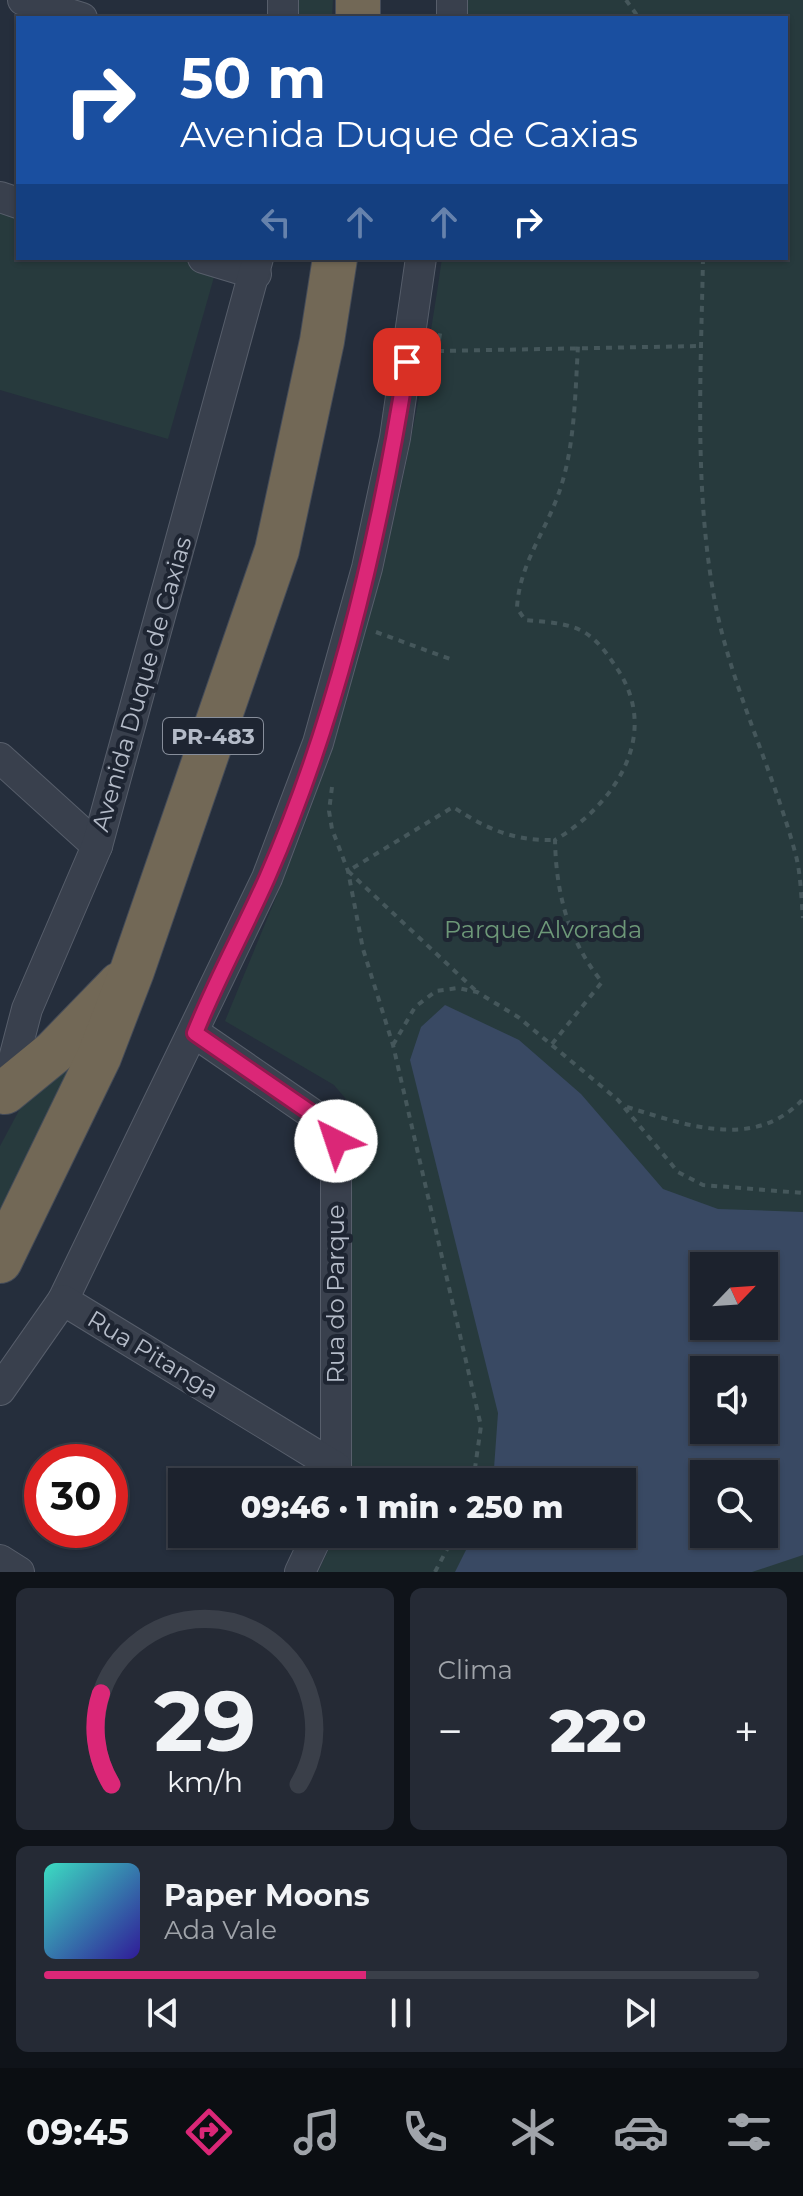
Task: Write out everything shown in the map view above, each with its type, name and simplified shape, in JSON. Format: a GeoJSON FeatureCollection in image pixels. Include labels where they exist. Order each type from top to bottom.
{"type":"FeatureCollection","features":[{"type":"Feature","properties":{"kind":"highway","name":"PR-483"},"geometry":{"type":"LineString","coordinates":[[0,1261],[99,1057],[132,971],[277,550],[322,341],[335,260]]}},
{"type":"Feature","properties":{"kind":"highway"},"geometry":{"type":"LineString","coordinates":[[2,1096],[54,1052],[132,971]]}},
{"type":"Feature","properties":{"kind":"highway","name":"PR-483"},"geometry":{"type":"LineString","coordinates":[[0,1242],[34,1196]]}},
{"type":"Feature","properties":{"kind":"street"},"geometry":{"type":"LineString","coordinates":[[23,0],[75,16]]}},
{"type":"Feature","properties":{"kind":"street"},"geometry":{"type":"LineString","coordinates":[[216,260],[257,266]]}},
{"type":"Feature","properties":{"kind":"street"},"geometry":{"type":"LineString","coordinates":[[63,1300],[195,1033],[267,878],[318,743],[367,568],[395,438],[421,260]]}},
{"type":"Feature","properties":{"kind":"street","name":"Avenida Duque de Caxias"},"geometry":{"type":"LineString","coordinates":[[2,1096],[27,1009],[97,846],[257,266]]}},
{"type":"Feature","properties":{"kind":"street"},"geometry":{"type":"LineString","coordinates":[[5,773],[97,846]]}},
{"type":"Feature","properties":{"kind":"street","name":"Rua do Parque"},"geometry":{"type":"LineString","coordinates":[[195,1033],[327,1124],[336,1141],[334,1468]]}},
{"type":"Feature","properties":{"kind":"street","name":"Rua Pitanga"},"geometry":{"type":"LineString","coordinates":[[0,1390],[63,1300],[325,1468]]}},
{"type":"Feature","properties":{"kind":"street"},"geometry":{"type":"LineString","coordinates":[[300,1572],[311,1548]]}},
{"type":"Feature","properties":{"kind":"street"},"geometry":{"type":"LineString","coordinates":[[0,1560],[19,1572]]}},
{"type":"Feature","properties":{"kind":"path"},"geometry":{"type":"LineString","coordinates":[[703,260],[701,346],[706,523],[714,599],[739,688],[796,855],[803,918]]}},
{"type":"Feature","properties":{"kind":"path"},"geometry":{"type":"LineString","coordinates":[[433,374],[441,321]]}},
{"type":"Feature","properties":{"kind":"path"},"geometry":{"type":"LineString","coordinates":[[348,871],[453,807],[489,830],[524,840],[555,840],[612,792],[635,737],[635,717],[624,679],[597,642],[564,625],[525,620],[517,608],[522,578],[557,499],[566,464],[578,346]]}},
{"type":"Feature","properties":{"kind":"path"},"geometry":{"type":"LineString","coordinates":[[438,351],[701,346]]}},
{"type":"Feature","properties":{"kind":"path"},"geometry":{"type":"LineString","coordinates":[[369,640],[376,619]]}},
{"type":"Feature","properties":{"kind":"path"},"geometry":{"type":"LineString","coordinates":[[372,631],[450,659]]}},
{"type":"Feature","properties":{"kind":"path"},"geometry":{"type":"LineString","coordinates":[[335,777],[329,811],[348,871],[363,949],[393,1045],[481,1426],[475,1468]]}},
{"type":"Feature","properties":{"kind":"path"},"geometry":{"type":"LineString","coordinates":[[552,1044],[602,982],[589,966],[560,901],[555,840]]}},
{"type":"Feature","properties":{"kind":"path"},"geometry":{"type":"LineString","coordinates":[[348,871],[477,992],[518,1017],[625,1107],[678,1172],[703,1185],[803,1193]]}},
{"type":"Feature","properties":{"kind":"path"},"geometry":{"type":"LineString","coordinates":[[393,1045],[415,1007],[436,991],[458,988],[477,992]]}},
{"type":"Feature","properties":{"kind":"path"},"geometry":{"type":"LineString","coordinates":[[625,1107],[692,1126],[750,1130],[769,1125],[803,1099]]}},
{"type":"Feature","properties":{"kind":"path"},"geometry":{"type":"LineString","coordinates":[[435,1572],[448,1548]]}},
{"type":"Feature","properties":{"kind":"green space"},"geometry":{"type":"Polygon","coordinates":[[[290,0],[333,0],[332,16],[290,16],[290,0]]]}},
{"type":"Feature","properties":{"kind":"green space","name":"Parque Alvorada"},"geometry":{"type":"Polygon","coordinates":[[[462,0],[803,0],[803,1572],[318,1572],[329,1548],[636,1548],[636,1468],[350,1468],[350,1104],[334,1085],[225,1021],[327,761],[380,575],[421,385],[442,260],[788,260],[788,16],[462,16],[462,0]]]}},
{"type":"Feature","properties":{"kind":"green space"},"geometry":{"type":"Polygon","coordinates":[[[0,207],[16,211],[16,260],[181,260],[216,270],[168,439],[0,390],[0,207]]]}},
{"type":"Feature","properties":{"kind":"green space"},"geometry":{"type":"Polygon","coordinates":[[[112,1005],[0,1221],[0,1146],[30,1090],[112,1005]]]}},
{"type":"Feature","properties":{"kind":"water"},"geometry":{"type":"Polygon","coordinates":[[[445,1005],[519,1040],[581,1094],[663,1189],[718,1209],[803,1212],[803,1555],[752,1572],[455,1572],[467,1548],[636,1548],[636,1468],[494,1468],[498,1413],[410,1060],[421,1027],[445,1005]]]}},
{"type":"Feature","properties":{"kind":"route"},"geometry":{"type":"LineString","coordinates":[[336,1141],[327,1124],[195,1033],[267,878],[318,743],[367,568],[395,438],[407,362]]}}]}
